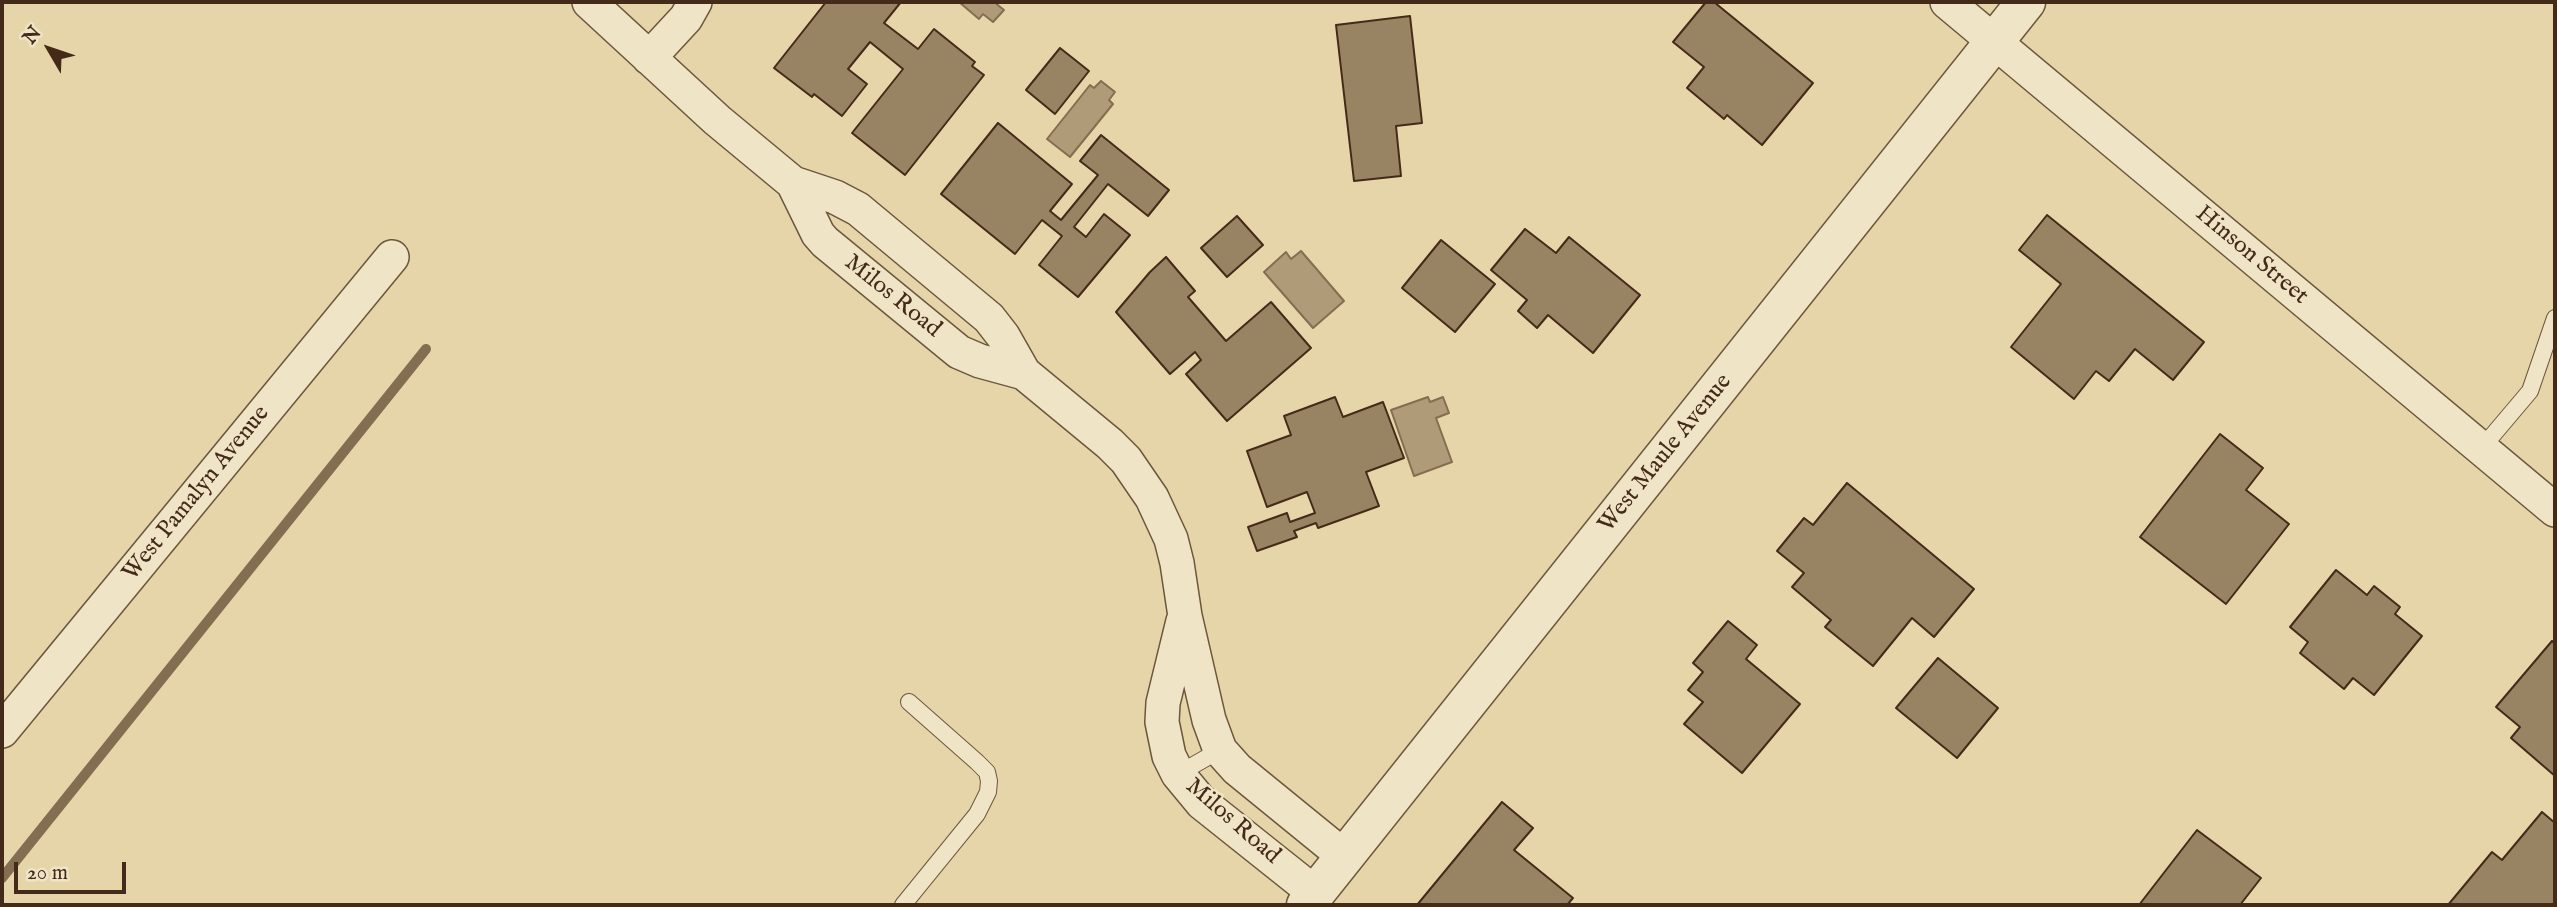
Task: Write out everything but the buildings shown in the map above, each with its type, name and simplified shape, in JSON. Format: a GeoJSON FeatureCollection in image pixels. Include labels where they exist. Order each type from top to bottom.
{"type":"FeatureCollection","features":[{"type":"Feature","properties":{"kind":"street","name":"Milos Road"},"geometry":{"type":"LineString","coordinates":[[589,2],[717,120],[793,183],[835,197],[858,209],[989,318],[1003,336],[1024,373],[1110,444],[1139,477],[1171,538],[1185,616],[1209,720],[1220,750],[1237,769],[1345,857]]}},
{"type":"Feature","properties":{"kind":"street"},"geometry":{"type":"LineString","coordinates":[[649,58],[686,19],[695,2]]}},
{"type":"Feature","properties":{"kind":"street","name":"Hinson Street"},"geometry":{"type":"LineString","coordinates":[[1947,2],[2555,510]]}},
{"type":"Feature","properties":{"kind":"street","name":"West Maule Avenue"},"geometry":{"type":"LineString","coordinates":[[1310,899],[2026,2]]}},
{"type":"Feature","properties":{"kind":"street","name":"Milos Road"},"geometry":{"type":"LineString","coordinates":[[793,183],[812,223],[825,242],[959,352],[980,361],[1024,373]]}},
{"type":"Feature","properties":{"kind":"street","name":"West Pamalyn Avenue"},"geometry":{"type":"LineString","coordinates":[[2,731],[393,257]]}},
{"type":"Feature","properties":{"kind":"street","name":"Milos Road"},"geometry":{"type":"LineString","coordinates":[[1185,616],[1163,704],[1162,722],[1165,742],[1178,774],[1202,803],[1310,899]]}},
{"type":"Feature","properties":{"kind":"lane"},"geometry":{"type":"LineString","coordinates":[[2481,449],[2530,391],[2555,318]]}},
{"type":"Feature","properties":{"kind":"lane"},"geometry":{"type":"LineString","coordinates":[[903,905],[977,814],[985,801],[989,780],[987,772],[977,762],[909,702]]}},
{"type":"Feature","properties":{"kind":"lane"},"geometry":{"type":"LineString","coordinates":[[1178,774],[1220,750]]}},
{"type":"Feature","properties":{"kind":"shaded area"},"geometry":{"type":"Polygon","coordinates":[[[959,2],[994,2],[1004,10],[993,22],[983,14],[979,19],[959,2]]]}},
{"type":"Feature","properties":{"kind":"shaded area"},"geometry":{"type":"Polygon","coordinates":[[[1101,81],[1115,92],[1109,100],[1113,104],[1070,157],[1047,139],[1090,85],[1094,88],[1101,81]]]}},
{"type":"Feature","properties":{"kind":"shaded area"},"geometry":{"type":"Polygon","coordinates":[[[1301,251],[1344,301],[1313,328],[1264,272],[1286,252],[1291,259],[1301,251]]]}},
{"type":"Feature","properties":{"kind":"shaded area"},"geometry":{"type":"Polygon","coordinates":[[[1428,397],[1430,402],[1443,397],[1449,413],[1436,418],[1452,462],[1414,476],[1391,410],[1428,397]]]}},
{"type":"Feature","properties":{"kind":"waterway"},"geometry":{"type":"LineString","coordinates":[[2,878],[426,349]]}}]}
